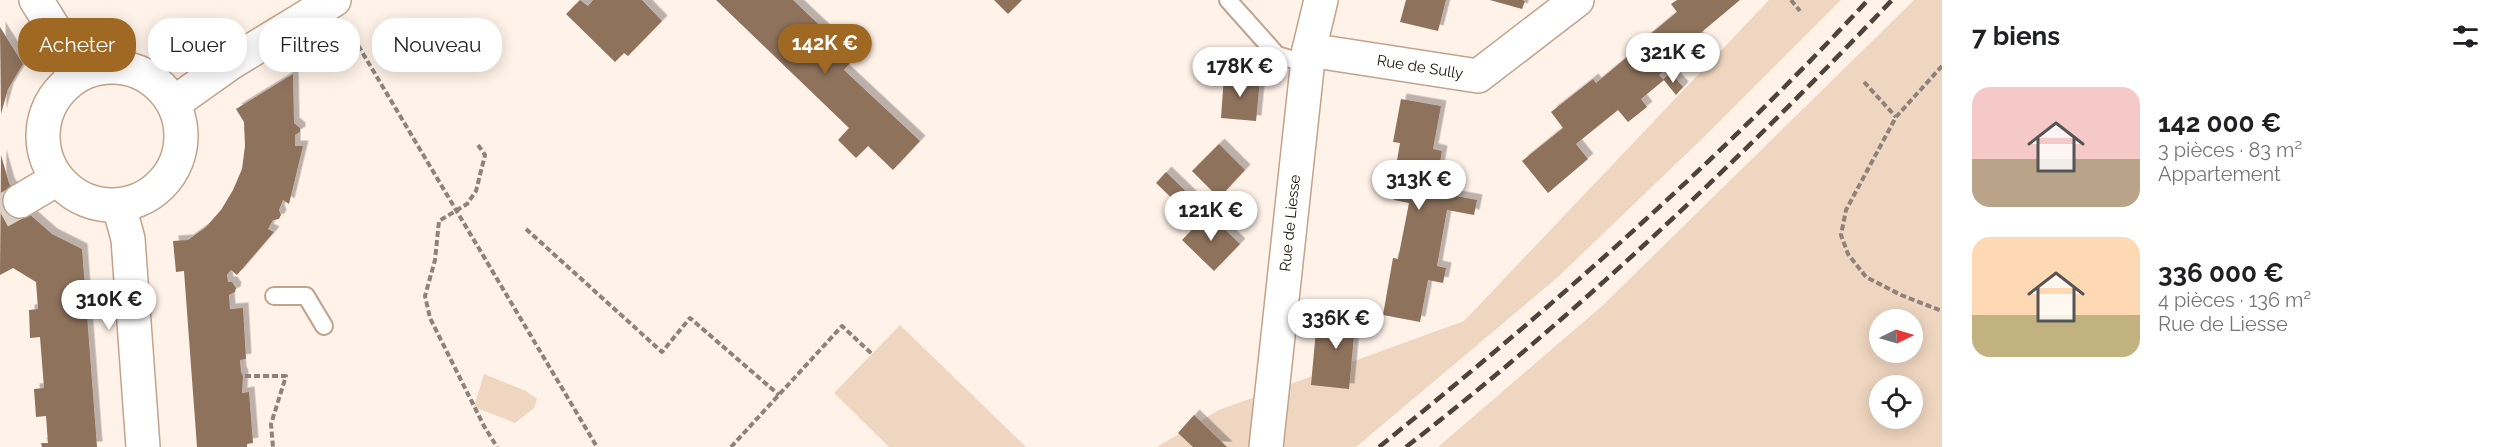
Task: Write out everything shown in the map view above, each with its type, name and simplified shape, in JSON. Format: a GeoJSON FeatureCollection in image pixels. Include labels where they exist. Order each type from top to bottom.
{"type":"FeatureCollection","features":[{"type":"Feature","properties":{"kind":"street"},"geometry":{"type":"LineString","coordinates":[[36,0],[60,38],[73,76]]}},
{"type":"Feature","properties":{"kind":"street","name":"Rue de Liesse"},"geometry":{"type":"LineString","coordinates":[[1266,447],[1309,57],[1321,0]]}},
{"type":"Feature","properties":{"kind":"street","name":"Rue de Sully"},"geometry":{"type":"LineString","coordinates":[[1309,57],[1478,76],[1577,0]]}},
{"type":"Feature","properties":{"kind":"street"},"geometry":{"type":"LineString","coordinates":[[174,103],[229,64],[333,1]]}},
{"type":"Feature","properties":{"kind":"street"},"geometry":{"type":"LineString","coordinates":[[114,66],[138,71],[166,92],[174,103],[182,126],[181,150],[172,173],[156,191],[119,206],[86,202],[74,195],[57,179],[43,147],[44,122],[52,100],[73,76],[90,70],[114,66]]}},
{"type":"Feature","properties":{"kind":"street"},"geometry":{"type":"LineString","coordinates":[[20,201],[57,179]]}},
{"type":"Feature","properties":{"kind":"street"},"geometry":{"type":"LineString","coordinates":[[119,206],[128,239],[143,447]]}},
{"type":"Feature","properties":{"kind":"lane"},"geometry":{"type":"LineString","coordinates":[[1228,0],[1276,55],[1309,57]]}},
{"type":"Feature","properties":{"kind":"lane"},"geometry":{"type":"LineString","coordinates":[[274,296],[306,296],[324,326]]}},
{"type":"Feature","properties":{"kind":"path"},"geometry":{"type":"LineString","coordinates":[[1791,0],[1800,11]]}},
{"type":"Feature","properties":{"kind":"path"},"geometry":{"type":"LineString","coordinates":[[333,1],[454,210],[597,447]]}},
{"type":"Feature","properties":{"kind":"path"},"geometry":{"type":"LineString","coordinates":[[1942,66],[1896,117],[1846,210],[1841,235],[1848,254],[1866,277],[1901,295],[1942,310]]}},
{"type":"Feature","properties":{"kind":"path"},"geometry":{"type":"LineString","coordinates":[[1864,82],[1896,117]]}},
{"type":"Feature","properties":{"kind":"path"},"geometry":{"type":"LineString","coordinates":[[478,145],[485,155],[476,191],[467,204],[439,221],[435,260],[425,296],[430,318],[483,426],[497,447]]}},
{"type":"Feature","properties":{"kind":"path"},"geometry":{"type":"LineString","coordinates":[[526,229],[662,352],[690,318],[779,395]]}},
{"type":"Feature","properties":{"kind":"path"},"geometry":{"type":"LineString","coordinates":[[731,447],[842,326],[872,354]]}},
{"type":"Feature","properties":{"kind":"path"},"geometry":{"type":"LineString","coordinates":[[245,376],[286,376],[271,424],[273,447]]}},
{"type":"Feature","properties":{"kind":"shaded area"},"geometry":{"type":"Polygon","coordinates":[[[1769,0],[1841,0],[1706,135],[1558,277],[1356,447],[1157,447],[1219,410],[1464,321],[1769,0]]]}},
{"type":"Feature","properties":{"kind":"shaded area"},"geometry":{"type":"Polygon","coordinates":[[[1914,0],[1942,0],[1942,447],[1438,447],[1602,306],[1914,0]]]}},
{"type":"Feature","properties":{"kind":"shaded area"},"geometry":{"type":"Polygon","coordinates":[[[900,325],[1026,447],[889,447],[834,393],[900,325]]]}},
{"type":"Feature","properties":{"kind":"shaded area"},"geometry":{"type":"Polygon","coordinates":[[[484,374],[526,391],[537,399],[534,408],[515,423],[474,407],[484,374]]]}},
{"type":"Feature","properties":{"kind":"building"},"geometry":{"type":"Polygon","coordinates":[[[580,0],[588,6],[593,0],[642,0],[662,21],[628,56],[624,53],[615,62],[566,14],[580,0]]]}},
{"type":"Feature","properties":{"kind":"building"},"geometry":{"type":"Polygon","coordinates":[[[716,0],[793,0],[854,58],[844,70],[920,141],[893,170],[868,146],[856,158],[838,140],[849,128],[716,0]]]}},
{"type":"Feature","properties":{"kind":"building"},"geometry":{"type":"Polygon","coordinates":[[[994,0],[1022,0],[1008,14],[994,0]]]}},
{"type":"Feature","properties":{"kind":"building"},"geometry":{"type":"Polygon","coordinates":[[[1406,0],[1446,0],[1438,31],[1400,22],[1406,0]]]}},
{"type":"Feature","properties":{"kind":"building"},"geometry":{"type":"Polygon","coordinates":[[[1490,0],[1522,0],[1525,1],[1522,9],[1490,0]]]}},
{"type":"Feature","properties":{"kind":"building"},"geometry":{"type":"Polygon","coordinates":[[[1677,0],[1740,0],[1697,36],[1709,51],[1686,70],[1678,60],[1659,75],[1664,80],[1641,99],[1647,107],[1628,122],[1618,110],[1576,144],[1588,159],[1548,193],[1522,161],[1563,128],[1551,112],[1593,79],[1596,83],[1638,48],[1636,46],[1677,12],[1671,4],[1677,0]]]}},
{"type":"Feature","properties":{"kind":"building"},"geometry":{"type":"Polygon","coordinates":[[[0,27],[18,56],[18,72],[8,89],[1,114],[0,27]]]}},
{"type":"Feature","properties":{"kind":"building"},"geometry":{"type":"Polygon","coordinates":[[[1671,73],[1683,87],[1676,95],[1663,79],[1671,73]]]}},
{"type":"Feature","properties":{"kind":"building"},"geometry":{"type":"Polygon","coordinates":[[[293,74],[294,123],[300,128],[300,132],[295,135],[295,146],[303,146],[289,204],[283,200],[279,210],[281,215],[279,219],[273,220],[268,229],[274,232],[237,275],[231,270],[227,275],[228,282],[232,282],[236,288],[235,292],[229,295],[230,309],[243,308],[246,359],[240,360],[243,376],[242,393],[249,392],[253,443],[247,444],[247,447],[197,447],[184,271],[176,272],[173,241],[188,240],[206,227],[221,210],[233,190],[242,169],[245,146],[244,122],[236,109],[293,74]]]}},
{"type":"Feature","properties":{"kind":"building"},"geometry":{"type":"Polygon","coordinates":[[[1224,76],[1260,79],[1256,121],[1221,118],[1224,76]]]}},
{"type":"Feature","properties":{"kind":"building"},"geometry":{"type":"Polygon","coordinates":[[[1401,99],[1441,106],[1433,149],[1442,151],[1435,192],[1477,200],[1474,215],[1447,210],[1437,266],[1446,268],[1443,283],[1428,280],[1420,322],[1383,315],[1393,258],[1398,259],[1409,203],[1394,200],[1399,172],[1395,172],[1400,143],[1393,142],[1401,99]]]}},
{"type":"Feature","properties":{"kind":"building"},"geometry":{"type":"Polygon","coordinates":[[[1219,144],[1245,170],[1219,198],[1192,171],[1219,144]]]}},
{"type":"Feature","properties":{"kind":"building"},"geometry":{"type":"Polygon","coordinates":[[[1,155],[9,183],[27,212],[52,234],[82,249],[97,447],[42,447],[41,443],[48,443],[46,416],[36,417],[34,389],[44,388],[40,337],[30,338],[29,310],[38,309],[36,282],[13,268],[0,275],[1,155]]]}},
{"type":"Feature","properties":{"kind":"building"},"geometry":{"type":"Polygon","coordinates":[[[1166,172],[1197,202],[1186,212],[1156,183],[1166,172]]]}},
{"type":"Feature","properties":{"kind":"building"},"geometry":{"type":"Polygon","coordinates":[[[1208,213],[1240,244],[1214,271],[1182,240],[1208,213]]]}},
{"type":"Feature","properties":{"kind":"building"},"geometry":{"type":"Polygon","coordinates":[[[1350,310],[1373,314],[1371,329],[1355,325],[1349,389],[1311,385],[1317,319],[1348,322],[1350,310]]]}},
{"type":"Feature","properties":{"kind":"building"},"geometry":{"type":"Polygon","coordinates":[[[1194,415],[1227,447],[1193,447],[1178,433],[1194,415]]]}},
{"type":"Feature","properties":{"kind":"tunnel"},"geometry":{"type":"LineString","coordinates":[[0,212],[20,201]]}},
{"type":"Feature","properties":{"kind":"railway"},"geometry":{"type":"LineString","coordinates":[[1379,447],[1507,341],[1632,232],[1752,119],[1868,0]]}},
{"type":"Feature","properties":{"kind":"railway"},"geometry":{"type":"LineString","coordinates":[[1406,447],[1534,343],[1658,232],[1777,118],[1892,0]]}}]}
